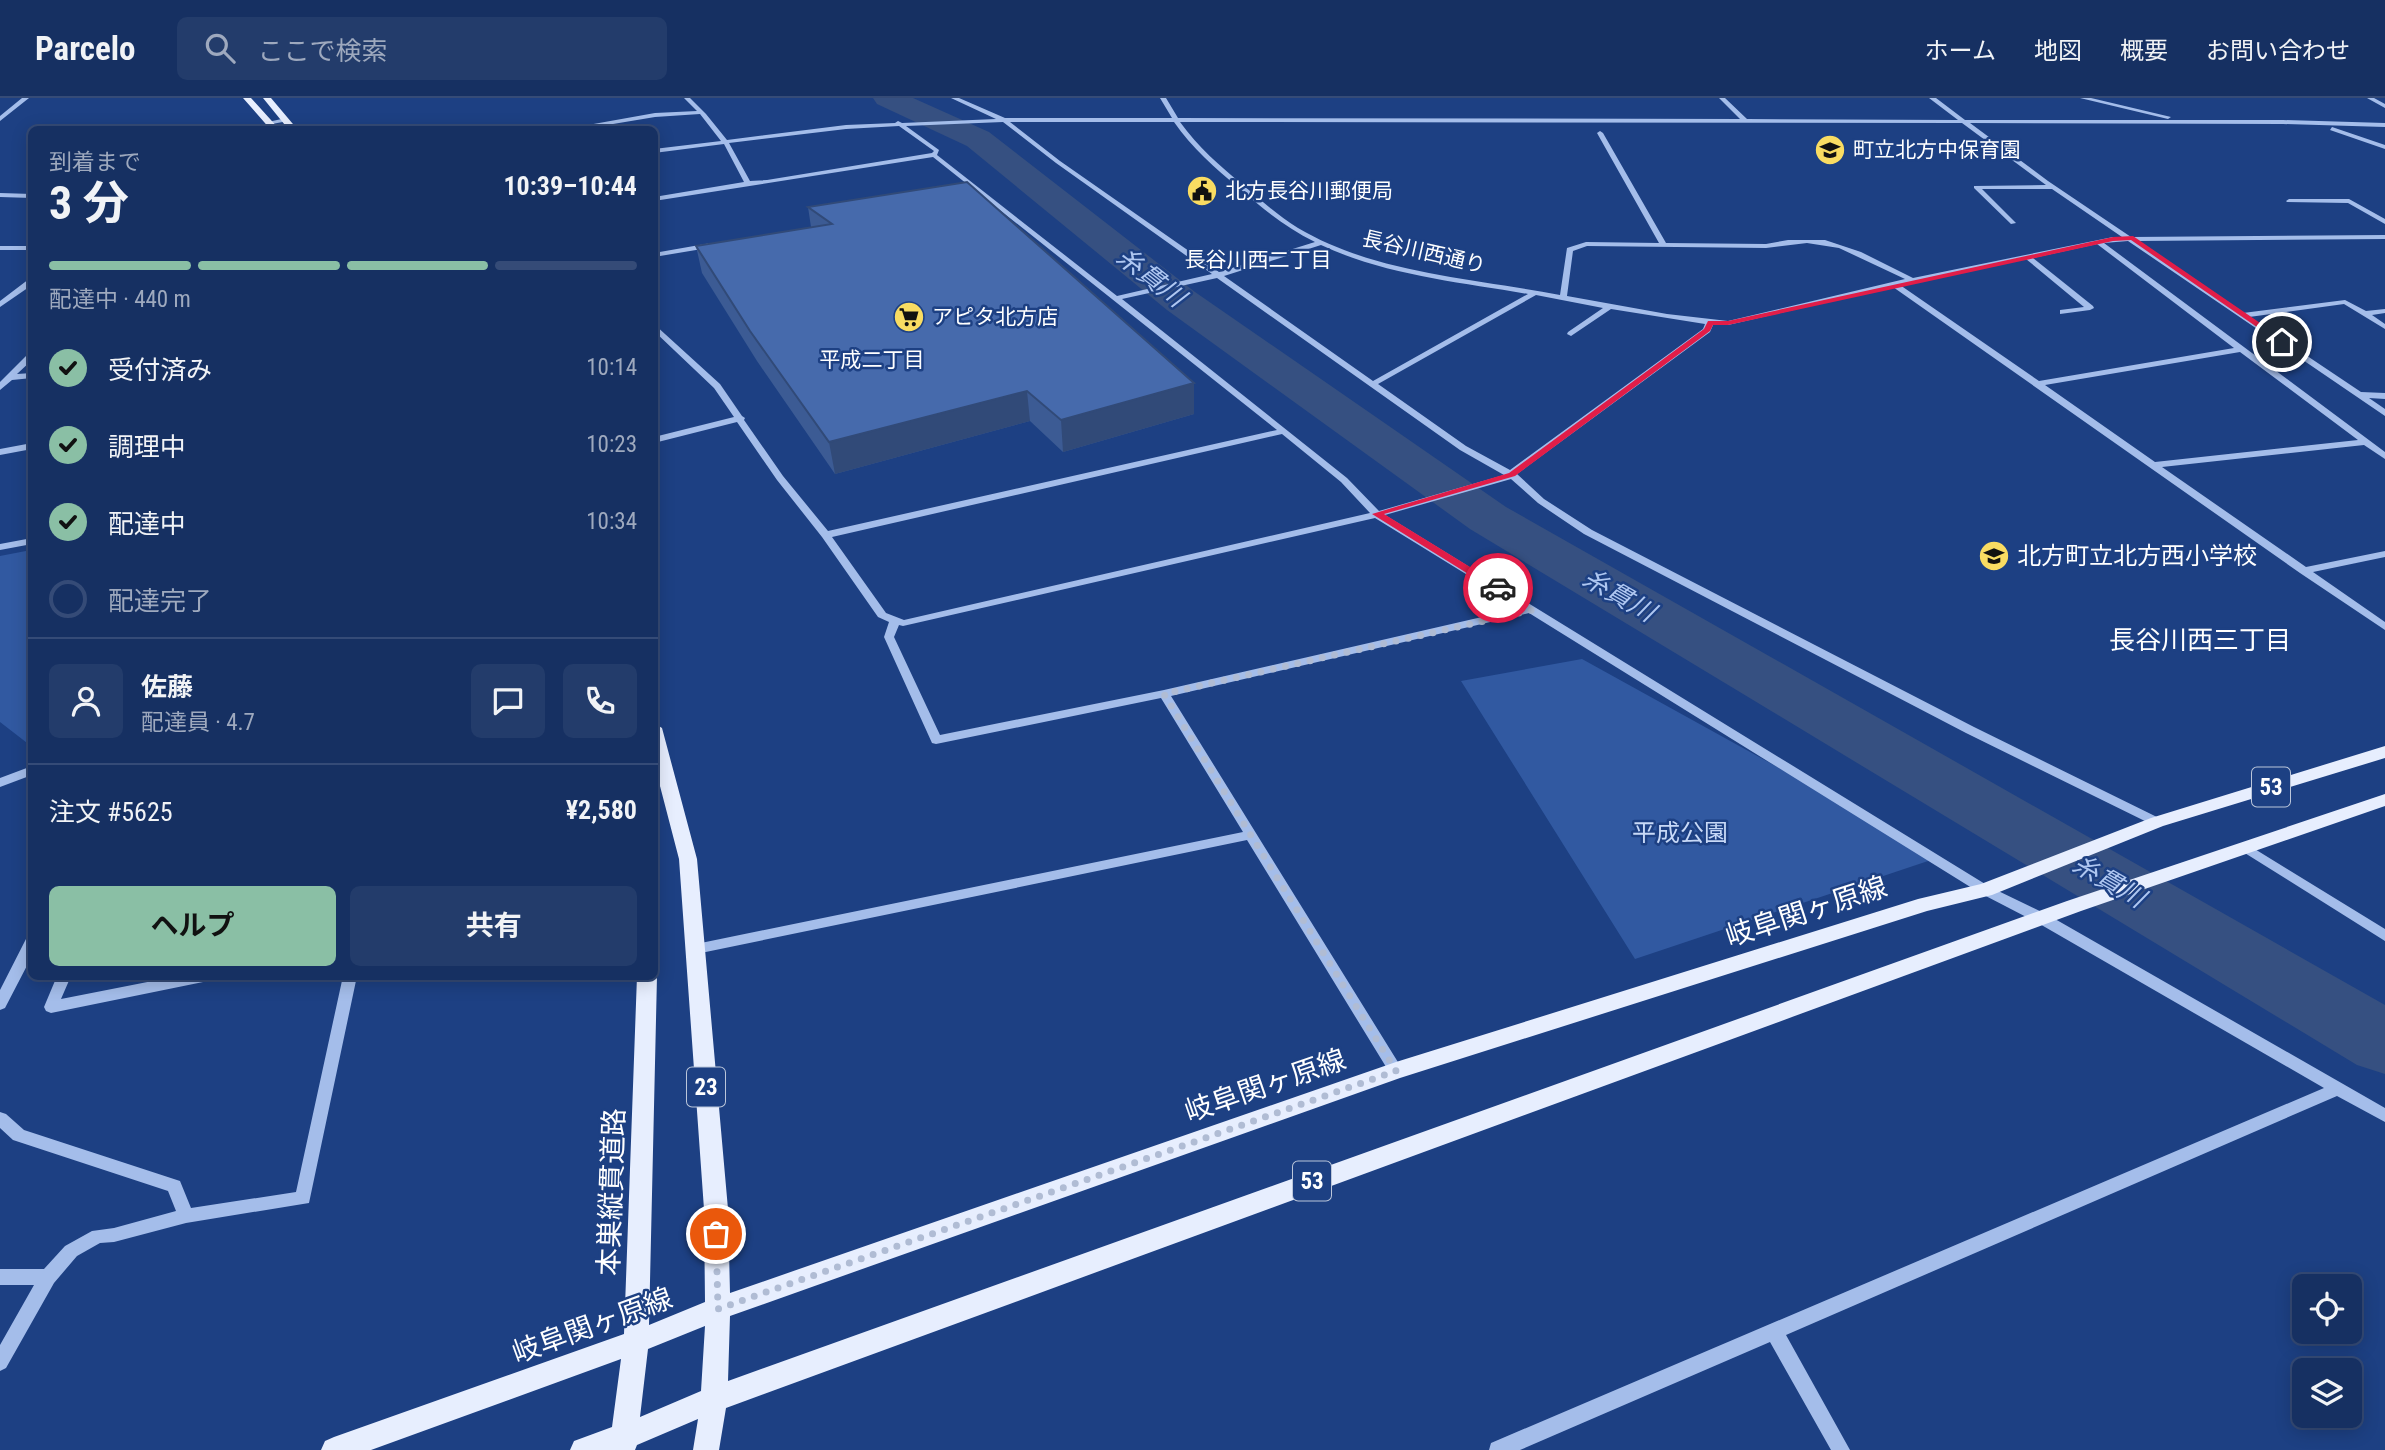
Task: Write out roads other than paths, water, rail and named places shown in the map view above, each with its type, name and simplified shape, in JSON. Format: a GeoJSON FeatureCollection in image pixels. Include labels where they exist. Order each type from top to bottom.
{"type":"FeatureCollection","features":[{"type":"Feature","properties":{"kind":"main road"},"geometry":{"type":"LineString","coordinates":[[247,98],[273,126]]}},
{"type":"Feature","properties":{"kind":"main road"},"geometry":{"type":"LineString","coordinates":[[267,98],[291,126]]}},
{"type":"Feature","properties":{"kind":"main road","name":"23"},"geometry":{"type":"LineString","coordinates":[[658,743],[688,859],[716,1209],[718,1309],[714,1399],[706,1450]]}},
{"type":"Feature","properties":{"kind":"main road","name":"岐阜関ヶ原線"},"geometry":{"type":"LineString","coordinates":[[334,1450],[636,1342],[718,1309],[1396,1071],[1925,904],[1985,890],[2150,824],[2385,752]]}},
{"type":"Feature","properties":{"kind":"main road","name":"53"},"geometry":{"type":"LineString","coordinates":[[583,1450],[624,1444],[714,1399],[2074,906],[2385,800]]}},
{"type":"Feature","properties":{"kind":"main road","name":"本巣縦貫道路"},"geometry":{"type":"LineString","coordinates":[[624,1444],[636,1342],[647,980]]}},
{"type":"Feature","properties":{"kind":"street"},"geometry":{"type":"LineString","coordinates":[[0,119],[26,98]]}},
{"type":"Feature","properties":{"kind":"street"},"geometry":{"type":"LineString","coordinates":[[687,98],[723,141],[748,183]]}},
{"type":"Feature","properties":{"kind":"street"},"geometry":{"type":"LineString","coordinates":[[954,98],[1004,120],[1213,276],[1463,447],[1510,476],[1541,501],[1588,532],[2150,824]]}},
{"type":"Feature","properties":{"kind":"street","name":"長谷川西通り"},"geometry":{"type":"LineString","coordinates":[[1163,98],[1196,149],[1211,163],[1273,214],[1322,242],[1393,266],[1710,322],[1728,323],[1894,284],[2133,238],[2385,237]]}},
{"type":"Feature","properties":{"kind":"street"},"geometry":{"type":"LineString","coordinates":[[1722,98],[1746,122]]}},
{"type":"Feature","properties":{"kind":"street"},"geometry":{"type":"LineString","coordinates":[[1932,98],[2054,187],[2133,238],[2385,413]]}},
{"type":"Feature","properties":{"kind":"street"},"geometry":{"type":"LineString","coordinates":[[2083,98],[2157,114],[2179,122]]}},
{"type":"Feature","properties":{"kind":"street"},"geometry":{"type":"LineString","coordinates":[[2370,98],[2385,106]]}},
{"type":"Feature","properties":{"kind":"street"},"geometry":{"type":"LineString","coordinates":[[588,126],[656,115],[701,112]]}},
{"type":"Feature","properties":{"kind":"street"},"geometry":{"type":"LineString","coordinates":[[273,126],[286,120]]}},
{"type":"Feature","properties":{"kind":"street"},"geometry":{"type":"LineString","coordinates":[[658,150],[898,123],[1004,120],[2283,122],[2317,125],[2385,147]]}},
{"type":"Feature","properties":{"kind":"street"},"geometry":{"type":"LineString","coordinates":[[898,123],[937,151],[934,155]]}},
{"type":"Feature","properties":{"kind":"street"},"geometry":{"type":"LineString","coordinates":[[2104,123],[2182,126],[2385,125]]}},
{"type":"Feature","properties":{"kind":"street"},"geometry":{"type":"LineString","coordinates":[[1600,133],[1664,245]]}},
{"type":"Feature","properties":{"kind":"street"},"geometry":{"type":"LineString","coordinates":[[658,198],[934,155],[1123,297],[1344,480],[1376,514],[1985,890],[2043,919],[2385,1116]]}},
{"type":"Feature","properties":{"kind":"street"},"geometry":{"type":"LineString","coordinates":[[2013,223],[1976,187],[2054,187]]}},
{"type":"Feature","properties":{"kind":"street"},"geometry":{"type":"LineString","coordinates":[[0,195],[28,196]]}},
{"type":"Feature","properties":{"kind":"street"},"geometry":{"type":"LineString","coordinates":[[974,198],[987,196]]}},
{"type":"Feature","properties":{"kind":"street"},"geometry":{"type":"LineString","coordinates":[[2289,201],[2349,201],[2385,222]]}},
{"type":"Feature","properties":{"kind":"street"},"geometry":{"type":"LineString","coordinates":[[1563,298],[1570,250],[1586,244],[1766,246],[1814,239],[1854,251],[1912,281]]}},
{"type":"Feature","properties":{"kind":"street"},"geometry":{"type":"LineString","coordinates":[[1123,297],[1213,276],[1322,242]]}},
{"type":"Feature","properties":{"kind":"street"},"geometry":{"type":"LineString","coordinates":[[658,254],[721,243]]}},
{"type":"Feature","properties":{"kind":"street"},"geometry":{"type":"LineString","coordinates":[[2098,243],[2385,456]]}},
{"type":"Feature","properties":{"kind":"street"},"geometry":{"type":"LineString","coordinates":[[0,248],[28,248]]}},
{"type":"Feature","properties":{"kind":"street"},"geometry":{"type":"LineString","coordinates":[[2027,257],[2090,308],[2063,312]]}},
{"type":"Feature","properties":{"kind":"street"},"geometry":{"type":"LineString","coordinates":[[0,304],[28,284]]}},
{"type":"Feature","properties":{"kind":"street"},"geometry":{"type":"LineString","coordinates":[[1894,284],[2385,627]]}},
{"type":"Feature","properties":{"kind":"street"},"geometry":{"type":"LineString","coordinates":[[1373,384],[1534,293]]}},
{"type":"Feature","properties":{"kind":"street"},"geometry":{"type":"LineString","coordinates":[[2243,315],[2345,302],[2385,327]]}},
{"type":"Feature","properties":{"kind":"street"},"geometry":{"type":"LineString","coordinates":[[1571,334],[1611,306]]}},
{"type":"Feature","properties":{"kind":"street"},"geometry":{"type":"LineString","coordinates":[[2364,314],[2385,311]]}},
{"type":"Feature","properties":{"kind":"street"},"geometry":{"type":"LineString","coordinates":[[658,330],[717,386],[780,478],[826,535],[882,615],[895,621],[913,622],[1391,511],[1510,476],[1707,330],[1710,322]]}},
{"type":"Feature","properties":{"kind":"street"},"geometry":{"type":"LineString","coordinates":[[2037,384],[2240,349]]}},
{"type":"Feature","properties":{"kind":"street"},"geometry":{"type":"LineString","coordinates":[[0,387],[28,359]]}},
{"type":"Feature","properties":{"kind":"street"},"geometry":{"type":"LineString","coordinates":[[9,378],[28,376]]}},
{"type":"Feature","properties":{"kind":"street"},"geometry":{"type":"LineString","coordinates":[[2360,395],[2385,396]]}},
{"type":"Feature","properties":{"kind":"street"},"geometry":{"type":"LineString","coordinates":[[658,439],[741,418]]}},
{"type":"Feature","properties":{"kind":"street"},"geometry":{"type":"LineString","coordinates":[[826,535],[1284,431]]}},
{"type":"Feature","properties":{"kind":"street"},"geometry":{"type":"LineString","coordinates":[[2153,465],[2367,442]]}},
{"type":"Feature","properties":{"kind":"street"},"geometry":{"type":"LineString","coordinates":[[0,452],[28,447]]}},
{"type":"Feature","properties":{"kind":"street"},"geometry":{"type":"LineString","coordinates":[[0,547],[28,542]]}},
{"type":"Feature","properties":{"kind":"street"},"geometry":{"type":"LineString","coordinates":[[2304,571],[2385,554]]}},
{"type":"Feature","properties":{"kind":"street"},"geometry":{"type":"LineString","coordinates":[[895,621],[888,637],[936,740],[1164,694],[1532,610]]}},
{"type":"Feature","properties":{"kind":"street"},"geometry":{"type":"LineString","coordinates":[[1164,694],[1396,1071]]}},
{"type":"Feature","properties":{"kind":"street"},"geometry":{"type":"LineString","coordinates":[[0,783],[28,772]]}},
{"type":"Feature","properties":{"kind":"street"},"geometry":{"type":"LineString","coordinates":[[696,949],[1251,835]]}},
{"type":"Feature","properties":{"kind":"street"},"geometry":{"type":"LineString","coordinates":[[2245,847],[2385,936]]}},
{"type":"Feature","properties":{"kind":"street"},"geometry":{"type":"LineString","coordinates":[[0,1004],[28,949]]}},
{"type":"Feature","properties":{"kind":"street"},"geometry":{"type":"LineString","coordinates":[[62,980],[51,1007],[188,980]]}},
{"type":"Feature","properties":{"kind":"street"},"geometry":{"type":"LineString","coordinates":[[0,1362],[48,1277],[71,1251],[98,1236],[114,1235],[186,1216],[303,1198],[349,980]]}},
{"type":"Feature","properties":{"kind":"street"},"geometry":{"type":"LineString","coordinates":[[1498,1450],[2338,1089]]}},
{"type":"Feature","properties":{"kind":"street"},"geometry":{"type":"LineString","coordinates":[[0,1119],[19,1135],[174,1186],[186,1216]]}},
{"type":"Feature","properties":{"kind":"street"},"geometry":{"type":"LineString","coordinates":[[0,1277],[48,1277]]}},
{"type":"Feature","properties":{"kind":"street"},"geometry":{"type":"LineString","coordinates":[[1774,1331],[1840,1450]]}},
{"type":"Feature","properties":{"kind":"waterway","name":"糸貫川"},"geometry":{"type":"LineString","coordinates":[[888,98],[978,139],[1181,301],[1488,518],[2385,1043]]}},
{"type":"Feature","properties":{"kind":"place","name":"町立北方中保育園"},"geometry":{"type":"Point","coordinates":[1830,150]}},
{"type":"Feature","properties":{"kind":"place","name":"北方長谷川郵便局"},"geometry":{"type":"Point","coordinates":[1202,191]}},
{"type":"Feature","properties":{"kind":"place","name":"アピタ北方店"},"geometry":{"type":"Point","coordinates":[909,317]}},
{"type":"Feature","properties":{"kind":"place","name":"北方町立北方西小学校"},"geometry":{"type":"Point","coordinates":[1994,556]}},
{"type":"Feature","properties":{"kind":"district","name":"長谷川西二丁目"},"geometry":{"type":"Point","coordinates":[1258,260]}},
{"type":"Feature","properties":{"kind":"district","name":"平成二丁目"},"geometry":{"type":"Point","coordinates":[872,360]}},
{"type":"Feature","properties":{"kind":"district","name":"長谷川西三丁目"},"geometry":{"type":"Point","coordinates":[2200,640]}},
{"type":"Feature","properties":{"kind":"park label","name":"平成公園"},"geometry":{"type":"Point","coordinates":[1680,833]}}]}
